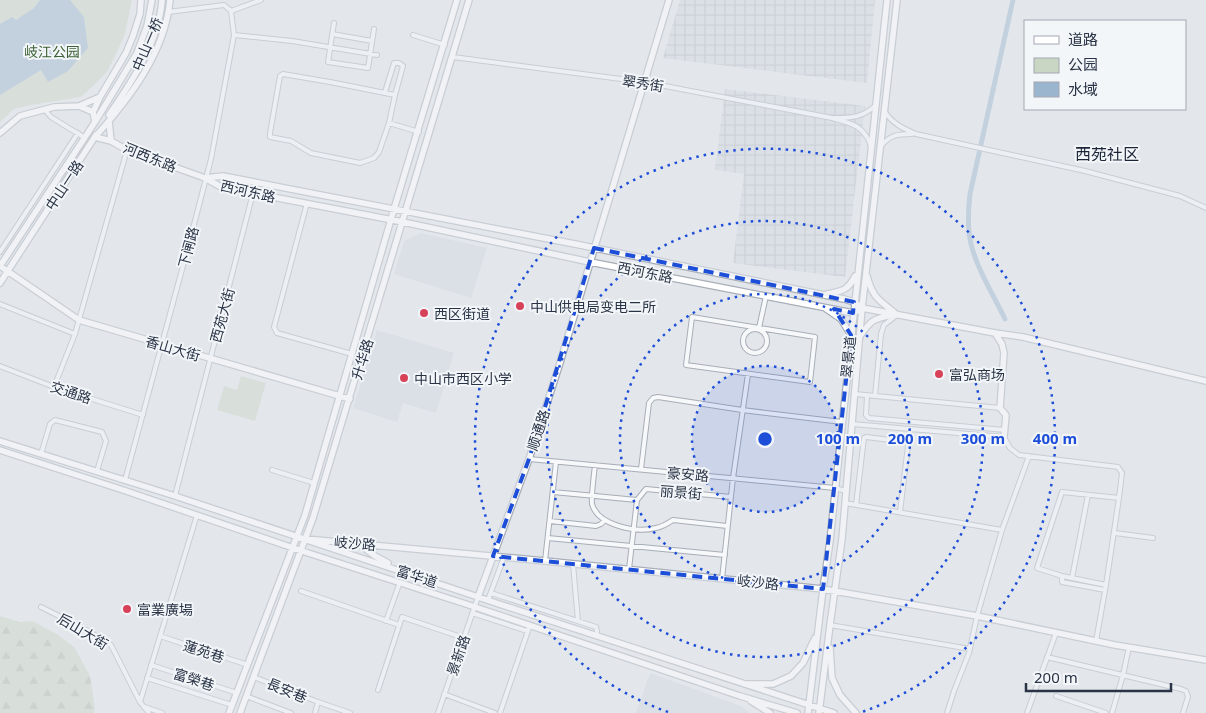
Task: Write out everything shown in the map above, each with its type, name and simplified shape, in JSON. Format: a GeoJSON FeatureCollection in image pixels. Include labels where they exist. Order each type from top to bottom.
{"type":"FeatureCollection","features":[{"type":"Feature","properties":{"kind":"main road"},"geometry":{"type":"LineString","coordinates":[[95,122],[93,112],[126,53],[140,14],[142,0]]}},
{"type":"Feature","properties":{"kind":"main road","name":"中山一桥"},"geometry":{"type":"LineString","coordinates":[[120,82],[137,53],[147,26],[152,0]]}},
{"type":"Feature","properties":{"kind":"main road","name":"中山一桥"},"geometry":{"type":"LineString","coordinates":[[127,88],[155,32],[162,0]]}},
{"type":"Feature","properties":{"kind":"main road"},"geometry":{"type":"LineString","coordinates":[[95,137],[132,91],[152,59],[162,33],[170,0]]}},
{"type":"Feature","properties":{"kind":"main road","name":"升华路"},"geometry":{"type":"LineString","coordinates":[[230,713],[305,515],[394,209],[458,0]]}},
{"type":"Feature","properties":{"kind":"main road","name":"升华路"},"geometry":{"type":"LineString","coordinates":[[241,712],[306,539],[470,0]]}},
{"type":"Feature","properties":{"kind":"main road","name":"顺通路"},"geometry":{"type":"LineString","coordinates":[[478,596],[529,459],[559,366],[669,0]]}},
{"type":"Feature","properties":{"kind":"main road","name":"翠景道"},"geometry":{"type":"LineString","coordinates":[[808,713],[822,589],[830,541],[887,0]]}},
{"type":"Feature","properties":{"kind":"main road","name":"翠景道"},"geometry":{"type":"LineString","coordinates":[[820,711],[842,539],[862,308],[896,0]]}},
{"type":"Feature","properties":{"kind":"main road","name":"中山一路"},"geometry":{"type":"LineString","coordinates":[[0,266],[120,82]]}},
{"type":"Feature","properties":{"kind":"main road","name":"中山一路"},"geometry":{"type":"LineString","coordinates":[[0,283],[127,88]]}},
{"type":"Feature","properties":{"kind":"main road"},"geometry":{"type":"LineString","coordinates":[[0,133],[20,116],[54,107],[79,106],[100,97]]}},
{"type":"Feature","properties":{"kind":"main road"},"geometry":{"type":"LineString","coordinates":[[79,106],[93,112]]}},
{"type":"Feature","properties":{"kind":"main road"},"geometry":{"type":"LineString","coordinates":[[110,114],[111,141]]}},
{"type":"Feature","properties":{"kind":"main road","name":"河西东路"},"geometry":{"type":"LineString","coordinates":[[95,137],[111,141],[127,150],[205,178]]}},
{"type":"Feature","properties":{"kind":"main road","name":"西河东路"},"geometry":{"type":"LineString","coordinates":[[205,178],[223,176],[594,248],[824,295],[854,302],[862,308],[1023,337],[1206,381]]}},
{"type":"Feature","properties":{"kind":"main road","name":"西河东路"},"geometry":{"type":"LineString","coordinates":[[205,178],[222,187],[853,313]]}},
{"type":"Feature","properties":{"kind":"main road","name":"香山大街"},"geometry":{"type":"LineString","coordinates":[[0,266],[79,320],[350,399]]}},
{"type":"Feature","properties":{"kind":"main road"},"geometry":{"type":"LineString","coordinates":[[824,295],[843,290],[851,284],[858,270]]}},
{"type":"Feature","properties":{"kind":"main road"},"geometry":{"type":"LineString","coordinates":[[866,272],[871,290],[876,298],[897,314]]}},
{"type":"Feature","properties":{"kind":"main road"},"geometry":{"type":"LineString","coordinates":[[824,307],[841,319],[851,335]]}},
{"type":"Feature","properties":{"kind":"main road"},"geometry":{"type":"LineString","coordinates":[[853,313],[862,308]]}},
{"type":"Feature","properties":{"kind":"main road"},"geometry":{"type":"LineString","coordinates":[[859,338],[869,323],[878,318],[897,314]]}},
{"type":"Feature","properties":{"kind":"main road"},"geometry":{"type":"LineString","coordinates":[[995,333],[1002,344],[1004,353],[1000,408],[1006,415],[1004,437]]}},
{"type":"Feature","properties":{"kind":"main road"},"geometry":{"type":"LineString","coordinates":[[352,354],[362,357]]}},
{"type":"Feature","properties":{"kind":"main road","name":"富华道"},"geometry":{"type":"LineString","coordinates":[[0,441],[297,536],[809,705],[820,711],[834,713]]}},
{"type":"Feature","properties":{"kind":"main road","name":"富华道"},"geometry":{"type":"LineString","coordinates":[[0,450],[292,548],[475,606],[528,628],[797,713]]}},
{"type":"Feature","properties":{"kind":"main road","name":"岐沙路"},"geometry":{"type":"LineString","coordinates":[[306,539],[822,589],[977,616],[1096,641],[1206,660]]}},
{"type":"Feature","properties":{"kind":"main road"},"geometry":{"type":"LineString","coordinates":[[359,544],[375,556],[406,572]]}},
{"type":"Feature","properties":{"kind":"main road"},"geometry":{"type":"LineString","coordinates":[[368,572],[372,561]]}},
{"type":"Feature","properties":{"kind":"main road"},"geometry":{"type":"LineString","coordinates":[[742,684],[773,684],[791,676],[803,663],[817,634]]}},
{"type":"Feature","properties":{"kind":"main road"},"geometry":{"type":"LineString","coordinates":[[829,636],[832,678],[840,695],[856,713]]}},
{"type":"Feature","properties":{"kind":"main road"},"geometry":{"type":"LineString","coordinates":[[740,696],[770,713]]}},
{"type":"Feature","properties":{"kind":"street"},"geometry":{"type":"LineString","coordinates":[[161,10],[168,12],[224,5],[231,11],[261,0]]}},
{"type":"Feature","properties":{"kind":"street","name":"下闸路"},"geometry":{"type":"LineString","coordinates":[[125,480],[211,159],[234,35],[231,11]]}},
{"type":"Feature","properties":{"kind":"street"},"geometry":{"type":"LineString","coordinates":[[334,23],[328,62],[368,68],[374,29]]}},
{"type":"Feature","properties":{"kind":"street"},"geometry":{"type":"LineString","coordinates":[[332,34],[372,41]]}},
{"type":"Feature","properties":{"kind":"street"},"geometry":{"type":"LineString","coordinates":[[234,35],[377,55]]}},
{"type":"Feature","properties":{"kind":"street"},"geometry":{"type":"LineString","coordinates":[[413,35],[445,45]]}},
{"type":"Feature","properties":{"kind":"street","name":"翠秀街"},"geometry":{"type":"LineString","coordinates":[[452,56],[644,82],[832,118]]}},
{"type":"Feature","properties":{"kind":"street"},"geometry":{"type":"LineString","coordinates":[[385,92],[394,63],[400,63],[403,66],[389,123],[379,152],[374,158],[360,163],[311,153],[291,141],[270,137],[280,76],[283,74],[395,95]]}},
{"type":"Feature","properties":{"kind":"street"},"geometry":{"type":"LineString","coordinates":[[832,118],[862,115],[875,106]]}},
{"type":"Feature","properties":{"kind":"street"},"geometry":{"type":"LineString","coordinates":[[46,110],[51,117],[85,138]]}},
{"type":"Feature","properties":{"kind":"street"},"geometry":{"type":"LineString","coordinates":[[884,110],[894,123],[916,134],[1085,170],[1180,196],[1206,208]]}},
{"type":"Feature","properties":{"kind":"street"},"geometry":{"type":"LineString","coordinates":[[832,118],[857,126],[865,133],[871,146]]}},
{"type":"Feature","properties":{"kind":"street"},"geometry":{"type":"LineString","coordinates":[[389,123],[419,132]]}},
{"type":"Feature","properties":{"kind":"street"},"geometry":{"type":"LineString","coordinates":[[0,252],[78,133]]}},
{"type":"Feature","properties":{"kind":"street"},"geometry":{"type":"LineString","coordinates":[[880,148],[887,139],[896,134],[916,134]]}},
{"type":"Feature","properties":{"kind":"street"},"geometry":{"type":"LineString","coordinates":[[54,387],[75,334],[127,150]]}},
{"type":"Feature","properties":{"kind":"street","name":"西苑大街"},"geometry":{"type":"LineString","coordinates":[[175,496],[254,193]]}},
{"type":"Feature","properties":{"kind":"street"},"geometry":{"type":"LineString","coordinates":[[307,203],[274,327],[277,333],[352,354]]}},
{"type":"Feature","properties":{"kind":"street"},"geometry":{"type":"LineString","coordinates":[[759,329],[766,296]]}},
{"type":"Feature","properties":{"kind":"street"},"geometry":{"type":"LineString","coordinates":[[0,304],[75,334]]}},
{"type":"Feature","properties":{"kind":"street"},"geometry":{"type":"LineString","coordinates":[[875,396],[881,334],[884,325],[897,314]]}},
{"type":"Feature","properties":{"kind":"street"},"geometry":{"type":"LineString","coordinates":[[692,317],[815,337],[810,382],[748,374],[686,365],[692,317]]}},
{"type":"Feature","properties":{"kind":"street"},"geometry":{"type":"LineString","coordinates":[[759,329],[766,338],[765,346],[760,352],[752,353],[746,348],[743,342],[744,338],[748,332],[759,329]]}},
{"type":"Feature","properties":{"kind":"street","name":"交通路"},"geometry":{"type":"LineString","coordinates":[[0,366],[54,387],[143,415]]}},
{"type":"Feature","properties":{"kind":"street"},"geometry":{"type":"LineString","coordinates":[[722,579],[733,478],[748,374]]}},
{"type":"Feature","properties":{"kind":"street"},"geometry":{"type":"LineString","coordinates":[[854,394],[1000,408]]}},
{"type":"Feature","properties":{"kind":"street"},"geometry":{"type":"LineString","coordinates":[[867,395],[866,415],[869,418],[1005,430]]}},
{"type":"Feature","properties":{"kind":"street"},"geometry":{"type":"LineString","coordinates":[[641,469],[649,403],[653,398],[658,397],[742,410],[842,422]]}},
{"type":"Feature","properties":{"kind":"street"},"geometry":{"type":"LineString","coordinates":[[41,454],[50,424],[55,420],[102,432],[106,441],[97,471]]}},
{"type":"Feature","properties":{"kind":"street"},"geometry":{"type":"LineString","coordinates":[[852,424],[1004,437],[1010,448],[1019,455],[1118,467],[1122,474],[1115,533],[1096,641]]}},
{"type":"Feature","properties":{"kind":"street"},"geometry":{"type":"LineString","coordinates":[[900,512],[910,429]]}},
{"type":"Feature","properties":{"kind":"street"},"geometry":{"type":"LineString","coordinates":[[856,505],[864,438],[908,442]]}},
{"type":"Feature","properties":{"kind":"street"},"geometry":{"type":"LineString","coordinates":[[947,713],[970,649],[977,616],[1002,530],[1029,456]]}},
{"type":"Feature","properties":{"kind":"street","name":"豪安路"},"geometry":{"type":"LineString","coordinates":[[529,459],[835,488],[846,491]]}},
{"type":"Feature","properties":{"kind":"street"},"geometry":{"type":"LineString","coordinates":[[545,561],[556,462]]}},
{"type":"Feature","properties":{"kind":"street"},"geometry":{"type":"LineString","coordinates":[[595,465],[592,503],[597,514],[615,525],[634,529],[654,528],[666,525],[673,520],[727,526]]}},
{"type":"Feature","properties":{"kind":"street"},"geometry":{"type":"LineString","coordinates":[[272,470],[314,483]]}},
{"type":"Feature","properties":{"kind":"street","name":"丽景街"},"geometry":{"type":"LineString","coordinates":[[637,500],[646,488],[731,497]]}},
{"type":"Feature","properties":{"kind":"street"},"geometry":{"type":"LineString","coordinates":[[553,492],[637,500],[629,569]]}},
{"type":"Feature","properties":{"kind":"street"},"geometry":{"type":"LineString","coordinates":[[1106,588],[1037,568],[1062,492],[1119,498]]}},
{"type":"Feature","properties":{"kind":"street"},"geometry":{"type":"LineString","coordinates":[[1072,578],[1088,495]]}},
{"type":"Feature","properties":{"kind":"street"},"geometry":{"type":"LineString","coordinates":[[845,503],[1002,530]]}},
{"type":"Feature","properties":{"kind":"street"},"geometry":{"type":"LineString","coordinates":[[140,702],[197,515]]}},
{"type":"Feature","properties":{"kind":"street"},"geometry":{"type":"LineString","coordinates":[[550,521],[596,526],[605,520]]}},
{"type":"Feature","properties":{"kind":"street"},"geometry":{"type":"LineString","coordinates":[[1115,533],[1153,538]]}},
{"type":"Feature","properties":{"kind":"street"},"geometry":{"type":"LineString","coordinates":[[548,538],[725,555]]}},
{"type":"Feature","properties":{"kind":"street"},"geometry":{"type":"LineString","coordinates":[[488,600],[504,557]]}},
{"type":"Feature","properties":{"kind":"street"},"geometry":{"type":"LineString","coordinates":[[573,564],[578,621]]}},
{"type":"Feature","properties":{"kind":"street"},"geometry":{"type":"LineString","coordinates":[[1062,576],[1062,582],[1106,588]]}},
{"type":"Feature","properties":{"kind":"street"},"geometry":{"type":"LineString","coordinates":[[386,621],[400,582]]}},
{"type":"Feature","properties":{"kind":"street"},"geometry":{"type":"LineString","coordinates":[[301,591],[400,625]]}},
{"type":"Feature","properties":{"kind":"street"},"geometry":{"type":"LineString","coordinates":[[491,592],[596,627],[598,631],[596,636]]}},
{"type":"Feature","properties":{"kind":"street","name":"景新路"},"geometry":{"type":"LineString","coordinates":[[438,713],[478,596]]}},
{"type":"Feature","properties":{"kind":"street","name":"后山大街"},"geometry":{"type":"LineString","coordinates":[[41,607],[81,627],[111,645],[140,702],[149,713]]}},
{"type":"Feature","properties":{"kind":"street"},"geometry":{"type":"LineString","coordinates":[[472,613],[528,628],[500,713]]}},
{"type":"Feature","properties":{"kind":"street"},"geometry":{"type":"LineString","coordinates":[[378,690],[402,617],[464,638]]}},
{"type":"Feature","properties":{"kind":"street"},"geometry":{"type":"LineString","coordinates":[[830,625],[970,649]]}},
{"type":"Feature","properties":{"kind":"street"},"geometry":{"type":"LineString","coordinates":[[1027,713],[1056,633]]}},
{"type":"Feature","properties":{"kind":"street","name":"蓮苑巷"},"geometry":{"type":"LineString","coordinates":[[160,636],[248,665]]}},
{"type":"Feature","properties":{"kind":"street"},"geometry":{"type":"LineString","coordinates":[[1112,713],[1123,674],[1128,647]]}},
{"type":"Feature","properties":{"kind":"street"},"geometry":{"type":"LineString","coordinates":[[1047,657],[1182,688],[1186,691],[1188,697],[1183,713]]}},
{"type":"Feature","properties":{"kind":"street","name":"富榮巷"},"geometry":{"type":"LineString","coordinates":[[151,665],[237,693]]}},
{"type":"Feature","properties":{"kind":"street","name":"長安巷"},"geometry":{"type":"LineString","coordinates":[[254,677],[350,713]]}},
{"type":"Feature","properties":{"kind":"street"},"geometry":{"type":"LineString","coordinates":[[147,678],[232,706]]}},
{"type":"Feature","properties":{"kind":"street"},"geometry":{"type":"LineString","coordinates":[[444,694],[495,713]]}},
{"type":"Feature","properties":{"kind":"street"},"geometry":{"type":"LineString","coordinates":[[246,696],[291,713]]}},
{"type":"Feature","properties":{"kind":"street"},"geometry":{"type":"LineString","coordinates":[[1056,696],[1106,713]]}},
{"type":"Feature","properties":{"kind":"street"},"geometry":{"type":"LineString","coordinates":[[315,713],[318,702]]}},
{"type":"Feature","properties":{"kind":"street"},"geometry":{"type":"LineString","coordinates":[[145,707],[162,713]]}},
{"type":"Feature","properties":{"kind":"street"},"geometry":{"type":"LineString","coordinates":[[241,712],[248,713]]}},
{"type":"Feature","properties":{"kind":"highlighted area"},"geometry":{"type":"Polygon","coordinates":[[[594,248],[854,302],[853,313],[834,309],[851,335],[823,589],[493,556],[529,459],[594,248]]]}},
{"type":"Feature","properties":{"kind":"shaded area"},"geometry":{"type":"Polygon","coordinates":[[[680,0],[875,0],[867,83],[663,58],[680,0]]]}},
{"type":"Feature","properties":{"kind":"shaded area"},"geometry":{"type":"Polygon","coordinates":[[[725,89],[865,106],[845,277],[733,263],[744,174],[715,170],[725,89]]]}},
{"type":"Feature","properties":{"kind":"shaded area"},"geometry":{"type":"Polygon","coordinates":[[[421,233],[487,248],[471,298],[394,274],[404,241],[421,233]]]}},
{"type":"Feature","properties":{"kind":"shaded area","name":"中山市西区小学"},"geometry":{"type":"Polygon","coordinates":[[[377,330],[454,353],[436,413],[403,403],[397,422],[353,408],[377,330]]]}},
{"type":"Feature","properties":{"kind":"shaded area"},"geometry":{"type":"Polygon","coordinates":[[[650,673],[741,706],[750,713],[636,713],[650,673]]]}},
{"type":"Feature","properties":{"kind":"green space","name":"岐江公园"},"geometry":{"type":"Polygon","coordinates":[[[0,0],[132,0],[125,34],[116,54],[107,72],[93,86],[81,97],[14,109],[0,122],[0,0]]]}},
{"type":"Feature","properties":{"kind":"green space"},"geometry":{"type":"Polygon","coordinates":[[[241,376],[266,383],[255,421],[217,410],[224,386],[237,390],[241,376]]]}},
{"type":"Feature","properties":{"kind":"green space"},"geometry":{"type":"Polygon","coordinates":[[[0,616],[20,622],[32,621],[57,634],[75,648],[90,676],[95,708],[94,713],[0,713],[0,616]]]}},
{"type":"Feature","properties":{"kind":"water"},"geometry":{"type":"Polygon","coordinates":[[[40,0],[70,0],[84,17],[88,48],[68,71],[48,82],[41,70],[0,95],[0,24],[12,17],[16,20],[34,8],[40,0]]]}},
{"type":"Feature","properties":{"kind":"waterway"},"geometry":{"type":"LineString","coordinates":[[1005,319],[981,273],[974,253],[969,231],[968,213],[970,194],[1013,0]]}},
{"type":"Feature","properties":{"kind":"place","name":"中山供电局变电二所"},"geometry":{"type":"Point","coordinates":[520,306]}},
{"type":"Feature","properties":{"kind":"place","name":"西区街道"},"geometry":{"type":"Point","coordinates":[424,313]}},
{"type":"Feature","properties":{"kind":"place","name":"富弘商场"},"geometry":{"type":"Point","coordinates":[939,374]}},
{"type":"Feature","properties":{"kind":"place","name":"中山市西区小学"},"geometry":{"type":"Point","coordinates":[404,378]}},
{"type":"Feature","properties":{"kind":"place","name":"富業廣場"},"geometry":{"type":"Point","coordinates":[127,609]}},
{"type":"Feature","properties":{"kind":"district","name":"西苑社区"},"geometry":{"type":"Point","coordinates":[1107,154]}}]}
